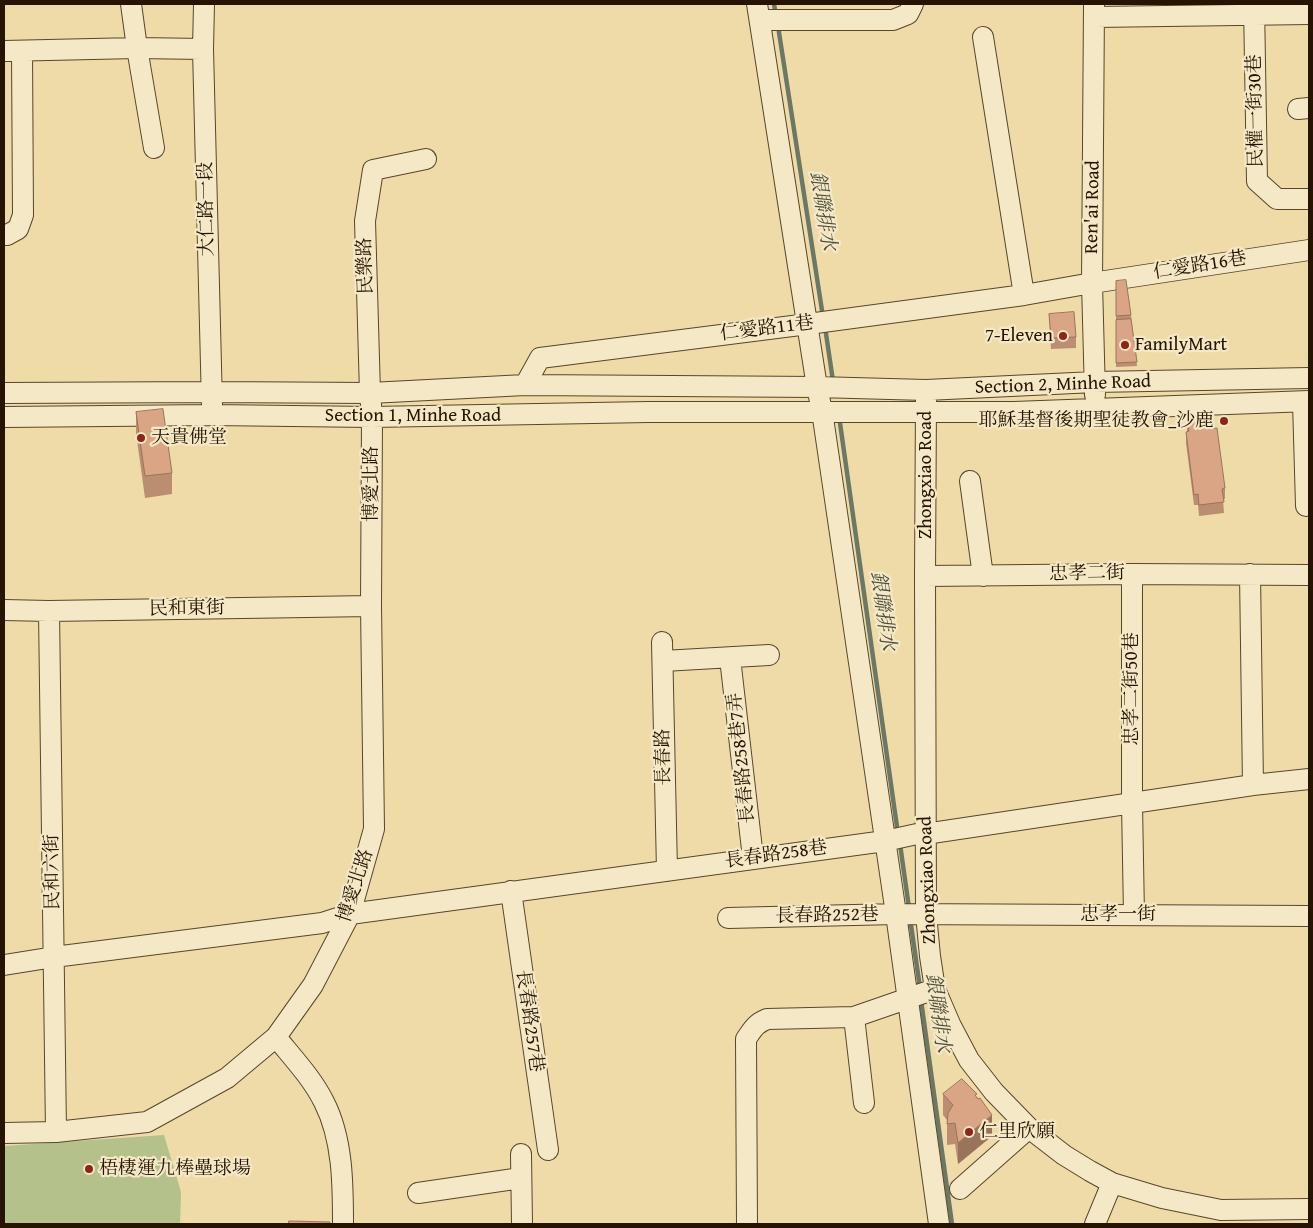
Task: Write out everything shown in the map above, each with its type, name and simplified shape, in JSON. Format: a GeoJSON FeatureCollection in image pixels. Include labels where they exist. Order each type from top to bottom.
{"type":"FeatureCollection","features":[{"type":"Feature","properties":{"kind":"street"},"geometry":{"type":"LineString","coordinates":[[131,4],[154,148]]}},
{"type":"Feature","properties":{"kind":"street","name":"大仁路一段"},"geometry":{"type":"LineString","coordinates":[[204,4],[203,49],[212,415]]}},
{"type":"Feature","properties":{"kind":"street"},"geometry":{"type":"LineString","coordinates":[[913,4],[908,14],[894,20],[768,16],[816,387],[822,411],[896,914],[938,1224]]}},
{"type":"Feature","properties":{"kind":"street"},"geometry":{"type":"LineString","coordinates":[[1094,10],[1254,9],[1309,14]]}},
{"type":"Feature","properties":{"kind":"street","name":"民權一街30巷"},"geometry":{"type":"LineString","coordinates":[[1254,9],[1257,181],[1278,198],[1309,199]]}},
{"type":"Feature","properties":{"kind":"street","name":"Ren'ai Road"},"geometry":{"type":"LineString","coordinates":[[1094,10],[1092,283],[1096,410]]}},
{"type":"Feature","properties":{"kind":"street"},"geometry":{"type":"LineString","coordinates":[[983,37],[1024,295]]}},
{"type":"Feature","properties":{"kind":"street"},"geometry":{"type":"LineString","coordinates":[[4,235],[18,229],[24,215],[13,51],[137,48],[203,49]]}},
{"type":"Feature","properties":{"kind":"street","name":"民樂路"},"geometry":{"type":"LineString","coordinates":[[372,417],[365,222],[373,170],[426,159]]}},
{"type":"Feature","properties":{"kind":"street","name":"仁愛路16巷"},"geometry":{"type":"LineString","coordinates":[[1092,283],[1309,250]]}},
{"type":"Feature","properties":{"kind":"street","name":"仁愛路11巷"},"geometry":{"type":"LineString","coordinates":[[525,385],[540,358],[1024,295],[1092,283]]}},
{"type":"Feature","properties":{"kind":"street","name":"Section 2, Minhe Road"},"geometry":{"type":"LineString","coordinates":[[816,387],[926,390],[1095,382],[1309,378]]}},
{"type":"Feature","properties":{"kind":"street","name":"Section 1, Minhe Road"},"geometry":{"type":"LineString","coordinates":[[4,393],[370,393],[525,385],[816,387]]}},
{"type":"Feature","properties":{"kind":"street"},"geometry":{"type":"LineString","coordinates":[[648,412],[650,386]]}},
{"type":"Feature","properties":{"kind":"street","name":"Zhongxiao Road"},"geometry":{"type":"LineString","coordinates":[[926,390],[926,914],[935,989],[951,1026],[970,1060],[994,1092],[1029,1128],[1064,1155],[1112,1183],[1220,1217],[1309,1209]]}},
{"type":"Feature","properties":{"kind":"street"},"geometry":{"type":"LineString","coordinates":[[1306,402],[1306,506]]}},
{"type":"Feature","properties":{"kind":"street","name":"Section 1, Minhe Road"},"geometry":{"type":"LineString","coordinates":[[10,417],[212,415],[372,417],[822,411],[1014,412],[1306,402]]}},
{"type":"Feature","properties":{"kind":"street"},"geometry":{"type":"LineString","coordinates":[[4,434],[10,417]]}},
{"type":"Feature","properties":{"kind":"street","name":"博愛北路"},"geometry":{"type":"LineString","coordinates":[[4,1134],[56,1132],[147,1122],[227,1078],[276,1037],[313,985],[350,914],[374,828],[371,606],[372,417]]}},
{"type":"Feature","properties":{"kind":"street"},"geometry":{"type":"LineString","coordinates":[[970,481],[983,576]]}},
{"type":"Feature","properties":{"kind":"street","name":"忠孝二街50巷"},"geometry":{"type":"LineString","coordinates":[[1132,574],[1134,915]]}},
{"type":"Feature","properties":{"kind":"street"},"geometry":{"type":"LineString","coordinates":[[1250,574],[1253,785]]}},
{"type":"Feature","properties":{"kind":"street","name":"忠孝二街"},"geometry":{"type":"LineString","coordinates":[[925,576],[1309,575]]}},
{"type":"Feature","properties":{"kind":"street","name":"民和東街"},"geometry":{"type":"LineString","coordinates":[[4,610],[371,606]]}},
{"type":"Feature","properties":{"kind":"street","name":"民和六街"},"geometry":{"type":"LineString","coordinates":[[49,611],[56,1132]]}},
{"type":"Feature","properties":{"kind":"street","name":"長春路"},"geometry":{"type":"LineString","coordinates":[[667,872],[662,652],[730,658]]}},
{"type":"Feature","properties":{"kind":"street"},"geometry":{"type":"LineString","coordinates":[[730,658],[769,655]]}},
{"type":"Feature","properties":{"kind":"street","name":"長春路258巷7弄"},"geometry":{"type":"LineString","coordinates":[[730,658],[753,858]]}},
{"type":"Feature","properties":{"kind":"street","name":"長春路258巷"},"geometry":{"type":"LineString","coordinates":[[667,872],[1253,785],[1309,779]]}},
{"type":"Feature","properties":{"kind":"street"},"geometry":{"type":"LineString","coordinates":[[4,965],[322,923],[350,914],[667,872]]}},
{"type":"Feature","properties":{"kind":"street","name":"長春路257巷"},"geometry":{"type":"LineString","coordinates":[[511,892],[548,1150]]}},
{"type":"Feature","properties":{"kind":"street","name":"忠孝一街"},"geometry":{"type":"LineString","coordinates":[[926,914],[1309,916]]}},
{"type":"Feature","properties":{"kind":"street","name":"長春路252巷"},"geometry":{"type":"LineString","coordinates":[[728,918],[926,914]]}},
{"type":"Feature","properties":{"kind":"street"},"geometry":{"type":"LineString","coordinates":[[747,1224],[746,1039],[759,1022],[767,1019],[854,1018],[935,989]]}},
{"type":"Feature","properties":{"kind":"street"},"geometry":{"type":"LineString","coordinates":[[854,1018],[864,1103]]}},
{"type":"Feature","properties":{"kind":"street"},"geometry":{"type":"LineString","coordinates":[[276,1037],[312,1081],[325,1103],[341,1160],[343,1191],[342,1224]]}},
{"type":"Feature","properties":{"kind":"street"},"geometry":{"type":"LineString","coordinates":[[960,1188],[1029,1128]]}},
{"type":"Feature","properties":{"kind":"street"},"geometry":{"type":"LineString","coordinates":[[521,1154],[522,1224]]}},
{"type":"Feature","properties":{"kind":"street"},"geometry":{"type":"LineString","coordinates":[[418,1193],[521,1178]]}},
{"type":"Feature","properties":{"kind":"street"},"geometry":{"type":"LineString","coordinates":[[1094,1224],[1112,1183]]}},
{"type":"Feature","properties":{"kind":"green space","name":"梧棲運九棒壘球場"},"geometry":{"type":"Polygon","coordinates":[[[164,1135],[181,1192],[180,1224],[4,1224],[4,1146],[164,1135]]]}},
{"type":"Feature","properties":{"kind":"building"},"geometry":{"type":"Polygon","coordinates":[[[1126,280],[1131,315],[1116,316],[1116,281],[1126,280]]]}},
{"type":"Feature","properties":{"kind":"building"},"geometry":{"type":"Polygon","coordinates":[[[1074,312],[1076,337],[1051,338],[1049,314],[1074,312]]]}},
{"type":"Feature","properties":{"kind":"building","name":"FamilyMart"},"geometry":{"type":"Polygon","coordinates":[[[1131,319],[1137,362],[1116,363],[1116,320],[1131,319]]]}},
{"type":"Feature","properties":{"kind":"building"},"geometry":{"type":"Polygon","coordinates":[[[163,409],[172,473],[145,476],[136,412],[163,409]]]}},
{"type":"Feature","properties":{"kind":"building"},"geometry":{"type":"Polygon","coordinates":[[[1207,416],[1208,429],[1217,428],[1225,488],[1222,489],[1224,502],[1199,505],[1198,494],[1194,495],[1186,432],[1189,431],[1187,419],[1207,416]]]}},
{"type":"Feature","properties":{"kind":"building"},"geometry":{"type":"Polygon","coordinates":[[[962,1079],[977,1094],[975,1095],[978,1099],[980,1098],[992,1115],[958,1143],[955,1123],[947,1124],[948,1113],[953,1105],[943,1094],[962,1079]]]}},
{"type":"Feature","properties":{"kind":"building"},"geometry":{"type":"Polygon","coordinates":[[[289,1221],[330,1222],[329,1224],[289,1224],[289,1221]]]}},
{"type":"Feature","properties":{"kind":"waterway","name":"銀聯排水"},"geometry":{"type":"LineString","coordinates":[[774,4],[776,16]]}},
{"type":"Feature","properties":{"kind":"waterway","name":"銀聯排水"},"geometry":{"type":"LineString","coordinates":[[778,26],[823,317]]}},
{"type":"Feature","properties":{"kind":"waterway","name":"銀聯排水"},"geometry":{"type":"LineString","coordinates":[[825,327],[833,381]]}},
{"type":"Feature","properties":{"kind":"waterway","name":"銀聯排水"},"geometry":{"type":"LineString","coordinates":[[839,416],[898,834]]}},
{"type":"Feature","properties":{"kind":"waterway","name":"銀聯排水"},"geometry":{"type":"LineString","coordinates":[[900,844],[909,908]]}},
{"type":"Feature","properties":{"kind":"waterway","name":"銀聯排水"},"geometry":{"type":"LineString","coordinates":[[910,918],[920,988]]}},
{"type":"Feature","properties":{"kind":"waterway","name":"銀聯排水"},"geometry":{"type":"LineString","coordinates":[[921,1000],[952,1224]]}},
{"type":"Feature","properties":{"kind":"place","name":"7-Eleven"},"geometry":{"type":"Point","coordinates":[1063,336]}},
{"type":"Feature","properties":{"kind":"place","name":"FamilyMart"},"geometry":{"type":"Point","coordinates":[1125,345]}},
{"type":"Feature","properties":{"kind":"place","name":"耶穌基督後期聖徒教會_沙鹿"},"geometry":{"type":"Point","coordinates":[1224,421]}},
{"type":"Feature","properties":{"kind":"place","name":"天貴佛堂"},"geometry":{"type":"Point","coordinates":[141,438]}},
{"type":"Feature","properties":{"kind":"place","name":"仁里欣願"},"geometry":{"type":"Point","coordinates":[969,1132]}},
{"type":"Feature","properties":{"kind":"place","name":"梧棲運九棒壘球場"},"geometry":{"type":"Point","coordinates":[89,1169]}}]}
